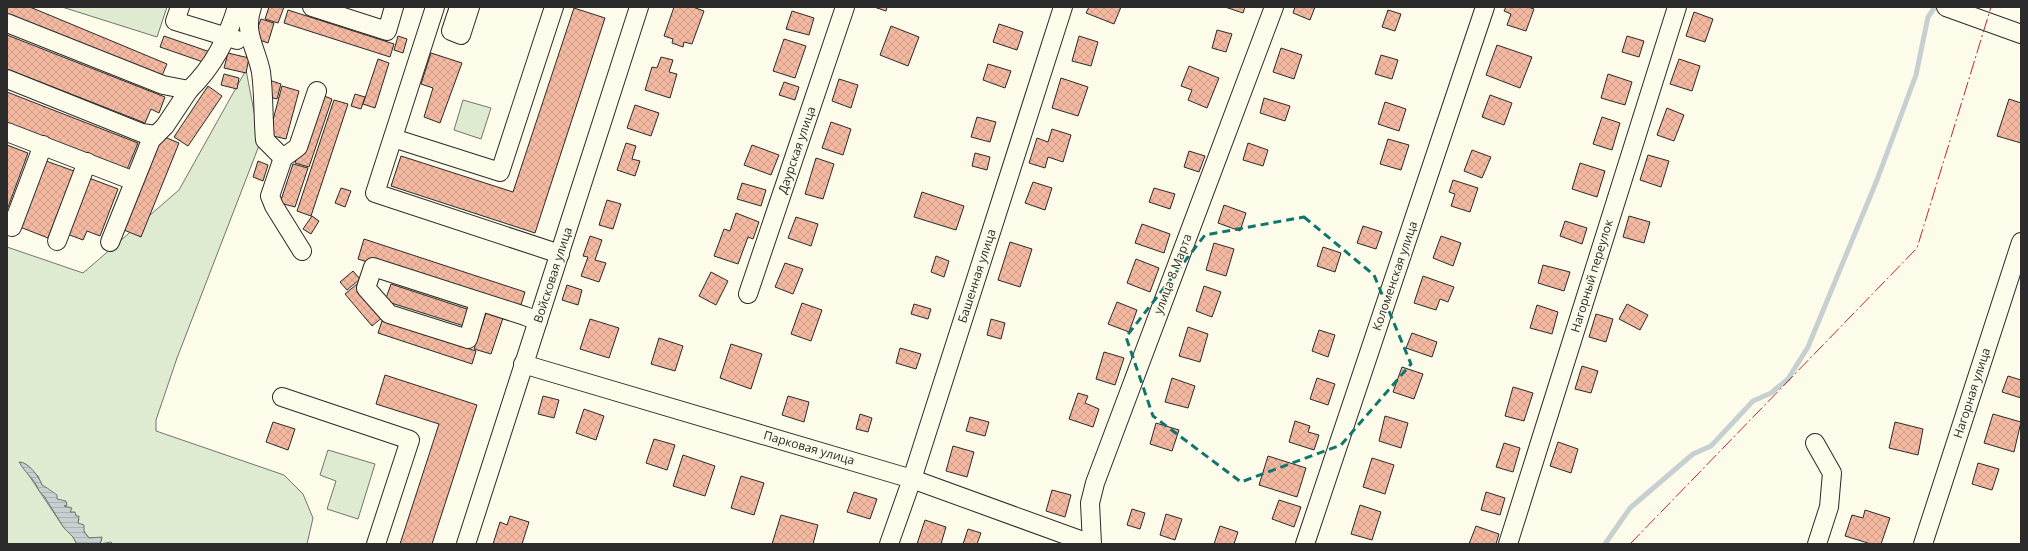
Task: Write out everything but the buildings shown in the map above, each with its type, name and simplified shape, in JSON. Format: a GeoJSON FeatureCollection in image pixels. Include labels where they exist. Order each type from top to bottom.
{"type":"FeatureCollection","features":[{"type":"Feature","properties":{"kind":"street"},"geometry":{"type":"LineString","coordinates":[[180,7],[175,21],[226,38],[254,43]]}},
{"type":"Feature","properties":{"kind":"street"},"geometry":{"type":"LineString","coordinates":[[110,242],[151,140],[165,126],[189,90],[200,80],[211,64],[226,38],[237,7]]}},
{"type":"Feature","properties":{"kind":"street"},"geometry":{"type":"LineString","coordinates":[[252,7],[248,26],[254,43],[261,73],[265,140],[283,158]]}},
{"type":"Feature","properties":{"kind":"street"},"geometry":{"type":"LineString","coordinates":[[312,7],[386,31],[394,7]]}},
{"type":"Feature","properties":{"kind":"street"},"geometry":{"type":"LineString","coordinates":[[434,7],[375,193],[560,254]]}},
{"type":"Feature","properties":{"kind":"street"},"geometry":{"type":"LineString","coordinates":[[458,7],[451,31],[461,35],[470,7]]}},
{"type":"Feature","properties":{"kind":"street"},"geometry":{"type":"LineString","coordinates":[[393,138],[500,172],[554,7]]}},
{"type":"Feature","properties":{"kind":"street","name":"Войсковая улица"},"geometry":{"type":"LineString","coordinates":[[466,544],[639,7]]}},
{"type":"Feature","properties":{"kind":"street","name":"Даурская улица"},"geometry":{"type":"LineString","coordinates":[[748,294],[845,7]]}},
{"type":"Feature","properties":{"kind":"street","name":"Башенная улица"},"geometry":{"type":"LineString","coordinates":[[889,544],[912,479],[1063,7]]}},
{"type":"Feature","properties":{"kind":"street","name":"улица 8 Марта"},"geometry":{"type":"LineString","coordinates":[[1092,544],[1090,503],[1095,483],[1274,7]]}},
{"type":"Feature","properties":{"kind":"street","name":"Коломенская улица"},"geometry":{"type":"LineString","coordinates":[[1305,544],[1485,7]]}},
{"type":"Feature","properties":{"kind":"street","name":"Нагорный переулок"},"geometry":{"type":"LineString","coordinates":[[1508,544],[1676,7]]}},
{"type":"Feature","properties":{"kind":"street"},"geometry":{"type":"LineString","coordinates":[[1946,7],[2021,34]]}},
{"type":"Feature","properties":{"kind":"street"},"geometry":{"type":"LineString","coordinates":[[7,23],[163,85],[189,90]]}},
{"type":"Feature","properties":{"kind":"street"},"geometry":{"type":"LineString","coordinates":[[7,79],[142,132],[156,135]]}},
{"type":"Feature","properties":{"kind":"street"},"geometry":{"type":"LineString","coordinates":[[302,251],[274,206],[270,196],[283,158],[298,147],[317,91]]}},
{"type":"Feature","properties":{"kind":"street"},"geometry":{"type":"LineString","coordinates":[[7,132],[134,181]]}},
{"type":"Feature","properties":{"kind":"street"},"geometry":{"type":"LineString","coordinates":[[12,227],[42,145]]}},
{"type":"Feature","properties":{"kind":"street"},"geometry":{"type":"LineString","coordinates":[[57,241],[87,162]]}},
{"type":"Feature","properties":{"kind":"street","name":"Нагорная улица"},"geometry":{"type":"LineString","coordinates":[[1923,544],[2021,242]]}},
{"type":"Feature","properties":{"kind":"street"},"geometry":{"type":"LineString","coordinates":[[479,302],[468,339],[389,314],[366,288],[373,267],[538,321]]}},
{"type":"Feature","properties":{"kind":"street","name":"Парковая улица"},"geometry":{"type":"LineString","coordinates":[[523,364],[912,479],[1092,544]]}},
{"type":"Feature","properties":{"kind":"street"},"geometry":{"type":"LineString","coordinates":[[282,398],[410,440],[376,544]]}},
{"type":"Feature","properties":{"kind":"street"},"geometry":{"type":"LineString","coordinates":[[1815,442],[1832,473],[1830,507],[1817,544]]}},
{"type":"Feature","properties":{"kind":"highlighted area"},"geometry":{"type":"Polygon","coordinates":[[[1304,217],[1374,275],[1411,364],[1341,445],[1241,482],[1153,416],[1126,337],[1205,235],[1304,217]]]}},
{"type":"Feature","properties":{"kind":"green space"},"geometry":{"type":"Polygon","coordinates":[[[62,7],[167,7],[157,37],[62,7]]]}},
{"type":"Feature","properties":{"kind":"green space"},"geometry":{"type":"Polygon","coordinates":[[[246,70],[260,143],[177,358],[156,420],[156,431],[284,475],[303,494],[313,518],[307,544],[113,544],[111,542],[100,544],[102,538],[89,538],[78,523],[79,519],[42,485],[38,476],[27,465],[20,462],[64,528],[73,537],[77,544],[7,544],[7,247],[83,273],[179,190],[246,70]]]}},
{"type":"Feature","properties":{"kind":"green space"},"geometry":{"type":"Polygon","coordinates":[[[463,100],[491,108],[481,139],[454,130],[463,100]]]}},
{"type":"Feature","properties":{"kind":"green space"},"geometry":{"type":"Polygon","coordinates":[[[328,450],[375,464],[358,519],[327,509],[336,481],[320,475],[328,450]]]}},
{"type":"Feature","properties":{"kind":"shaded area"},"geometry":{"type":"Polygon","coordinates":[[[19,462],[30,467],[39,478],[42,485],[57,495],[57,499],[66,501],[67,505],[64,506],[72,508],[70,512],[75,512],[76,516],[79,516],[78,523],[84,525],[84,532],[89,538],[102,537],[100,544],[77,544],[73,537],[64,528],[44,496],[39,491],[35,482],[19,462]]]}},
{"type":"Feature","properties":{"kind":"waterway"},"geometry":{"type":"LineString","coordinates":[[1605,544],[1630,508],[1693,454],[1711,446],[1753,401],[1771,393],[1788,379],[1808,347],[1877,180],[1916,75],[1928,17],[1935,7]]}},
{"type":"Feature","properties":{"kind":"power"},"geometry":{"type":"LineString","coordinates":[[1630,544],[1917,248],[1991,7]]}}]}
